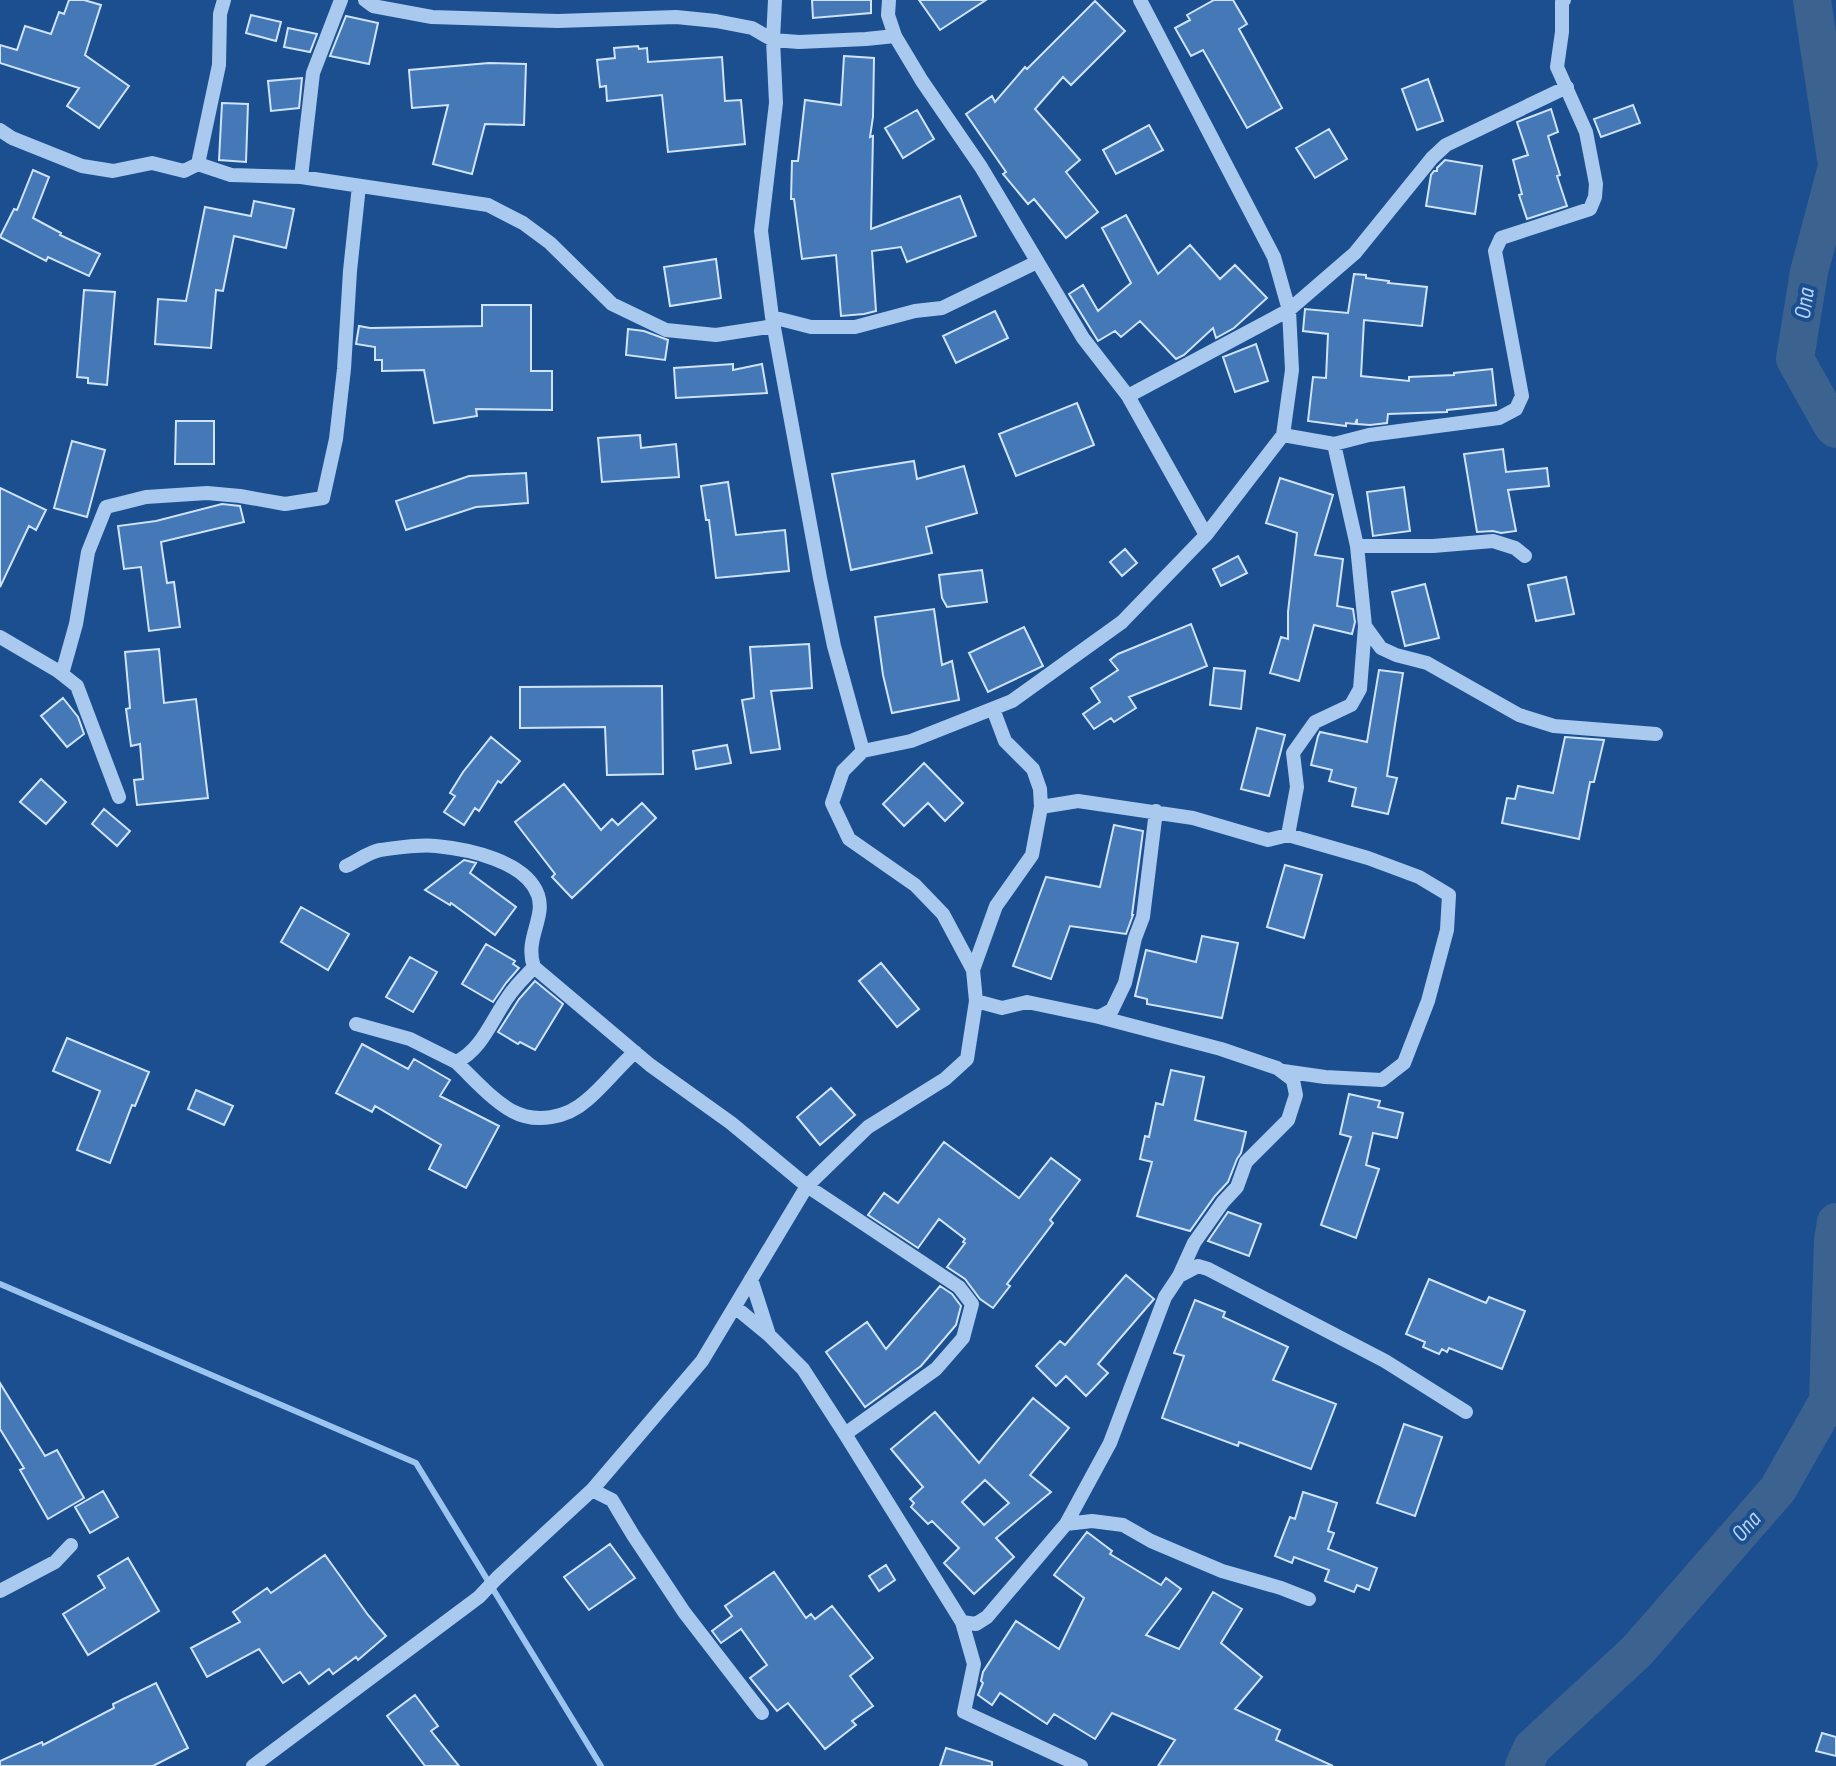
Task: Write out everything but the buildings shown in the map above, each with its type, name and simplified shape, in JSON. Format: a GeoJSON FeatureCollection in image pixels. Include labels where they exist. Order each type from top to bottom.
{"type":"FeatureCollection","features":[{"type":"Feature","properties":{"kind":"street"},"geometry":{"type":"LineString","coordinates":[[198,164],[219,65],[220,14],[224,0]]}},
{"type":"Feature","properties":{"kind":"street"},"geometry":{"type":"LineString","coordinates":[[301,177],[313,73],[341,0]]}},
{"type":"Feature","properties":{"kind":"street"},"geometry":{"type":"LineString","coordinates":[[365,0],[373,6],[432,17],[558,21],[676,17],[752,28],[773,40],[799,42],[895,36]]}},
{"type":"Feature","properties":{"kind":"street"},"geometry":{"type":"LineString","coordinates":[[775,0],[776,103],[761,231],[773,321],[822,592],[863,751]]}},
{"type":"Feature","properties":{"kind":"street"},"geometry":{"type":"LineString","coordinates":[[889,0],[888,15],[895,36],[981,167],[1083,338],[1128,396],[1206,535]]}},
{"type":"Feature","properties":{"kind":"street"},"geometry":{"type":"LineString","coordinates":[[253,1766],[479,1597],[592,1490],[702,1361],[807,1186],[868,1127],[945,1079],[967,1059],[976,1001],[973,970],[943,914],[915,885],[849,839],[832,803],[843,771],[863,751],[911,741],[1012,701],[1122,622],[1206,535],[1283,435],[1292,370],[1289,310],[1274,257],[1140,0]]}},
{"type":"Feature","properties":{"kind":"street"},"geometry":{"type":"LineString","coordinates":[[1283,435],[1334,444],[1369,435],[1499,418],[1516,409],[1522,396],[1495,251],[1501,238],[1590,209],[1595,197],[1596,184],[1586,132],[1557,67],[1564,0]]}},
{"type":"Feature","properties":{"kind":"street"},"geometry":{"type":"LineString","coordinates":[[1128,396],[1289,310],[1355,253],[1446,145],[1567,87]]}},
{"type":"Feature","properties":{"kind":"street"},"geometry":{"type":"LineString","coordinates":[[0,130],[12,138],[82,166],[113,171],[152,163],[184,171],[198,164],[231,175],[301,177],[488,205],[523,223],[550,243],[612,304],[666,330],[716,335],[773,321],[811,327],[855,327],[915,311],[942,308],[1037,262]]}},
{"type":"Feature","properties":{"kind":"street"},"geometry":{"type":"LineString","coordinates":[[62,674],[76,624],[88,552],[106,507],[146,497],[207,493],[285,504],[323,498],[336,439],[359,186]]}},
{"type":"Feature","properties":{"kind":"street"},"geometry":{"type":"LineString","coordinates":[[1288,835],[1297,787],[1293,753],[1315,722],[1351,705],[1360,689],[1365,626],[1357,546],[1334,444]]}},
{"type":"Feature","properties":{"kind":"street"},"geometry":{"type":"LineString","coordinates":[[1357,546],[1433,546],[1493,541],[1515,548],[1525,556]]}},
{"type":"Feature","properties":{"kind":"street"},"geometry":{"type":"LineString","coordinates":[[1365,626],[1381,648],[1427,663],[1519,715],[1554,726],[1656,734]]}},
{"type":"Feature","properties":{"kind":"street"},"geometry":{"type":"LineString","coordinates":[[0,637],[77,686],[119,797]]}},
{"type":"Feature","properties":{"kind":"street"},"geometry":{"type":"LineString","coordinates":[[973,970],[996,906],[1032,855],[1041,807],[1040,789],[1033,769],[1005,741],[993,709]]}},
{"type":"Feature","properties":{"kind":"street"},"geometry":{"type":"LineString","coordinates":[[976,1001],[1002,1008],[1027,1002],[1099,1017],[1221,1049],[1279,1070],[1325,1077],[1382,1080],[1404,1063],[1428,1001],[1447,930],[1449,895],[1419,877],[1368,858],[1288,835],[1268,840],[1193,818],[1078,801],[1041,807]]}},
{"type":"Feature","properties":{"kind":"street"},"geometry":{"type":"LineString","coordinates":[[1099,1017],[1112,1010],[1125,983],[1143,917],[1156,811]]}},
{"type":"Feature","properties":{"kind":"street"},"geometry":{"type":"LineString","coordinates":[[346,866],[377,851],[434,846],[484,855],[523,872],[538,894],[540,911],[531,943],[530,957],[534,967],[635,1052],[731,1123],[807,1186],[959,1287],[972,1304],[963,1338],[936,1369],[845,1434]]}},
{"type":"Feature","properties":{"kind":"street"},"geometry":{"type":"LineString","coordinates":[[456,1062],[466,1057],[479,1043],[509,994],[534,967]]}},
{"type":"Feature","properties":{"kind":"street"},"geometry":{"type":"LineString","coordinates":[[356,1024],[410,1039],[456,1062],[514,1112],[543,1119],[571,1113],[635,1052]]}},
{"type":"Feature","properties":{"kind":"street"},"geometry":{"type":"LineString","coordinates":[[962,1622],[976,1624],[987,1617],[1066,1524],[1110,1443],[1165,1297],[1194,1243],[1237,1187],[1246,1162],[1288,1120],[1296,1095],[1293,1080],[1279,1070]]}},
{"type":"Feature","properties":{"kind":"street"},"geometry":{"type":"LineString","coordinates":[[1179,1276],[1198,1266],[1208,1269],[1385,1361],[1466,1412]]}},
{"type":"Feature","properties":{"kind":"street"},"geometry":{"type":"LineString","coordinates":[[751,1279],[769,1335]]}},
{"type":"Feature","properties":{"kind":"street"},"geometry":{"type":"LineString","coordinates":[[735,1307],[803,1369],[962,1622],[974,1664],[964,1712],[1081,1766]]}},
{"type":"Feature","properties":{"kind":"street"},"geometry":{"type":"LineString","coordinates":[[726,1321],[769,1335]]}},
{"type":"Feature","properties":{"kind":"street"},"geometry":{"type":"LineString","coordinates":[[592,1490],[612,1500],[684,1612],[762,1713]]}},
{"type":"Feature","properties":{"kind":"street"},"geometry":{"type":"LineString","coordinates":[[1066,1524],[1092,1521],[1123,1525],[1151,1541],[1222,1571],[1309,1599]]}},
{"type":"Feature","properties":{"kind":"street"},"geometry":{"type":"LineString","coordinates":[[0,1591],[55,1562],[71,1545]]}},
{"type":"Feature","properties":{"kind":"waterway","name":"Ona"},"geometry":{"type":"LineString","coordinates":[[1812,0],[1836,159]]}},
{"type":"Feature","properties":{"kind":"waterway","name":"Ona"},"geometry":{"type":"LineString","coordinates":[[1836,170],[1809,272],[1795,359],[1836,429]]}},
{"type":"Feature","properties":{"kind":"waterway","name":"Ona"},"geometry":{"type":"LineString","coordinates":[[1524,1766],[1532,1748],[1637,1651],[1778,1489],[1828,1401],[1836,1222]]}},
{"type":"Feature","properties":{"kind":"waterway"},"geometry":{"type":"LineString","coordinates":[[0,1284],[416,1463],[601,1766]]}}]}
